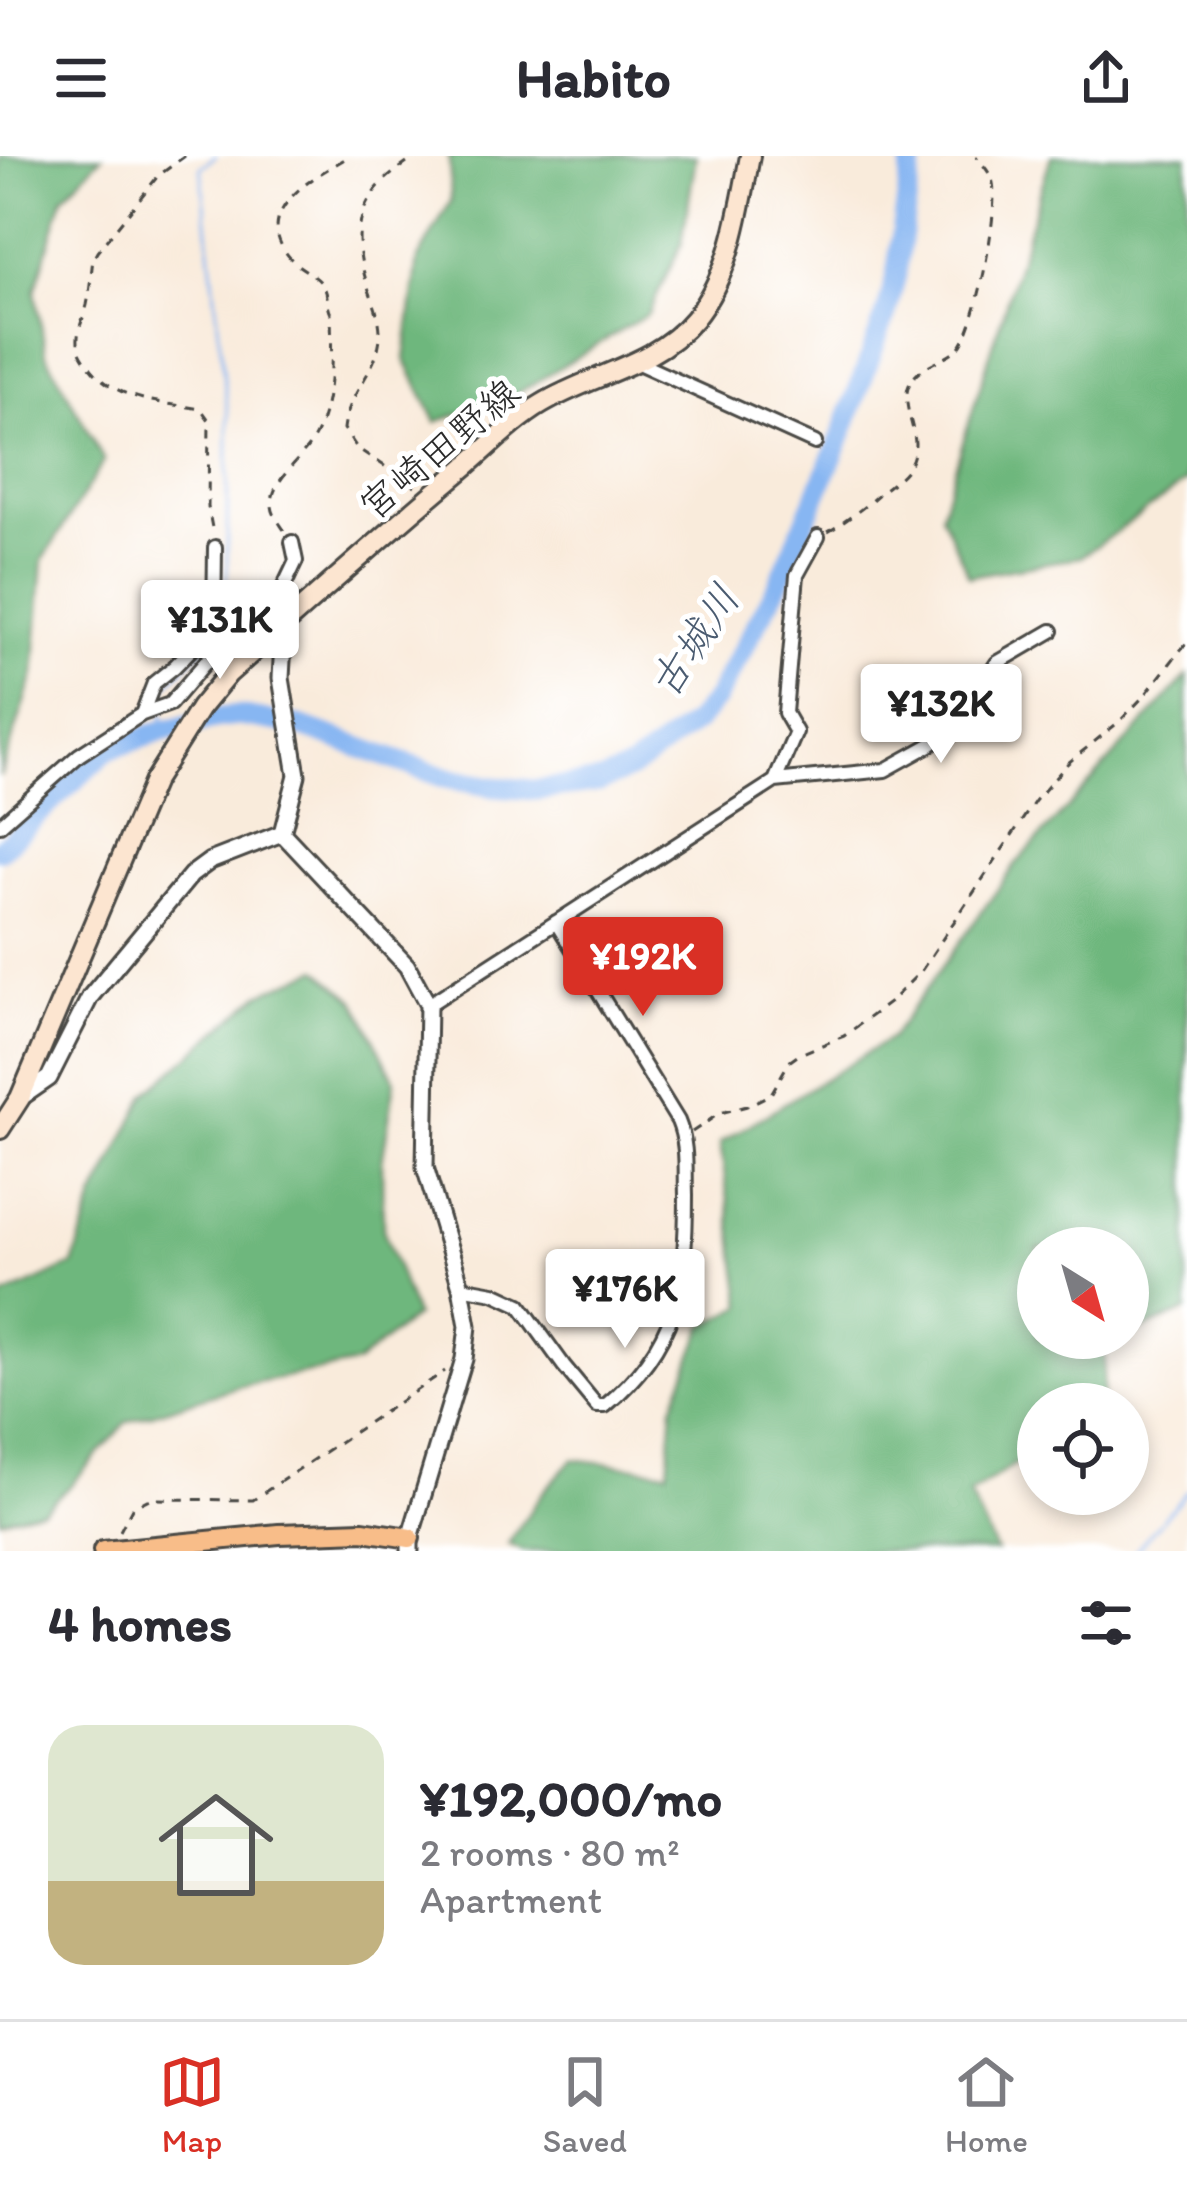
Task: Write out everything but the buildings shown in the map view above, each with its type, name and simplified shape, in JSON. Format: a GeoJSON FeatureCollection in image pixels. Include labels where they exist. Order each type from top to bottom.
{"type":"FeatureCollection","features":[{"type":"Feature","properties":{"kind":"main road","name":"宮崎田野線"},"geometry":{"type":"LineString","coordinates":[[0,1129],[20,1098],[154,782],[200,708],[228,674],[541,404],[636,362],[694,319],[733,245],[750,156]]}},
{"type":"Feature","properties":{"kind":"main road"},"geometry":{"type":"LineString","coordinates":[[110,1545],[363,1531],[410,1545]]}},
{"type":"Feature","properties":{"kind":"street"},"geometry":{"type":"LineString","coordinates":[[636,362],[815,443]]}},
{"type":"Feature","properties":{"kind":"street"},"geometry":{"type":"LineString","coordinates":[[775,781],[796,733],[785,713],[797,575],[818,537]]}},
{"type":"Feature","properties":{"kind":"street"},"geometry":{"type":"LineString","coordinates":[[0,825],[79,755],[142,714],[170,704],[216,650],[275,605],[296,561],[292,542]]}},
{"type":"Feature","properties":{"kind":"street"},"geometry":{"type":"LineString","coordinates":[[142,714],[154,683],[214,626],[215,547]]}},
{"type":"Feature","properties":{"kind":"street"},"geometry":{"type":"LineString","coordinates":[[275,605],[284,625],[284,704],[297,775],[282,833]]}},
{"type":"Feature","properties":{"kind":"street"},"geometry":{"type":"LineString","coordinates":[[428,1005],[775,781],[886,770],[930,745],[956,725],[997,663],[1052,631]]}},
{"type":"Feature","properties":{"kind":"street"},"geometry":{"type":"LineString","coordinates":[[20,1098],[49,1078],[90,997],[191,875],[210,861],[282,833]]}},
{"type":"Feature","properties":{"kind":"street"},"geometry":{"type":"LineString","coordinates":[[282,833],[407,966],[428,1005],[425,1167],[468,1326],[464,1359],[410,1545]]}},
{"type":"Feature","properties":{"kind":"street"},"geometry":{"type":"LineString","coordinates":[[461,1288],[494,1293],[520,1305],[597,1406],[618,1396],[645,1364],[677,1306],[686,1222],[685,1138],[556,922]]}},
{"type":"Feature","properties":{"kind":"path"},"geometry":{"type":"LineString","coordinates":[[184,156],[158,176],[97,252],[77,343],[81,355],[110,388],[201,409],[209,420],[208,507],[215,547]]}},
{"type":"Feature","properties":{"kind":"path"},"geometry":{"type":"LineString","coordinates":[[292,542],[271,511],[273,492],[320,424],[332,367],[331,314],[323,285],[295,263],[280,244],[277,229],[286,203],[303,182],[350,156]]}},
{"type":"Feature","properties":{"kind":"path"},"geometry":{"type":"LineString","coordinates":[[416,156],[379,186],[359,224],[356,242],[380,341],[352,397],[344,429],[357,448],[430,496]]}},
{"type":"Feature","properties":{"kind":"path"},"geometry":{"type":"LineString","coordinates":[[818,537],[854,517],[905,475],[915,443],[907,390],[916,373],[959,347],[970,331],[994,195],[992,178],[976,156]]}},
{"type":"Feature","properties":{"kind":"path"},"geometry":{"type":"LineString","coordinates":[[685,1138],[719,1113],[771,1094],[789,1062],[844,1036],[890,1002],[921,971],[1035,801],[1068,763],[1120,721],[1187,643]]}},
{"type":"Feature","properties":{"kind":"path"},"geometry":{"type":"LineString","coordinates":[[110,1545],[132,1508],[149,1499],[253,1500],[464,1359]]}},
{"type":"Feature","properties":{"kind":"green space"},"geometry":{"type":"Polygon","coordinates":[[[0,156],[102,156],[63,197],[35,291],[46,354],[104,461],[43,560],[34,675],[0,777],[0,156]]]}},
{"type":"Feature","properties":{"kind":"green space"},"geometry":{"type":"Polygon","coordinates":[[[449,156],[696,156],[682,243],[648,314],[516,394],[436,422],[405,359],[418,259],[451,201],[449,156]]]}},
{"type":"Feature","properties":{"kind":"green space"},"geometry":{"type":"Polygon","coordinates":[[[1051,156],[1187,156],[1187,481],[1081,557],[969,576],[941,514],[1051,156]]]}},
{"type":"Feature","properties":{"kind":"green space"},"geometry":{"type":"Polygon","coordinates":[[[1187,676],[1187,1311],[1149,1327],[1149,1227],[1017,1227],[1017,1359],[1104,1359],[1103,1383],[1017,1383],[1017,1463],[969,1495],[996,1551],[524,1551],[508,1544],[542,1493],[573,1459],[668,1471],[673,1406],[704,1326],[743,1306],[720,1143],[891,1038],[1016,864],[1187,676]]]}},
{"type":"Feature","properties":{"kind":"green space"},"geometry":{"type":"Polygon","coordinates":[[[318,969],[356,1001],[395,1081],[382,1162],[383,1229],[415,1316],[356,1364],[236,1387],[127,1422],[43,1509],[0,1519],[0,1298],[73,1265],[94,1199],[146,1094],[260,994],[318,969]]]}},
{"type":"Feature","properties":{"kind":"waterway"},"geometry":{"type":"LineString","coordinates":[[165,698],[166,686],[221,632],[227,572],[228,415],[201,167],[216,156]]}},
{"type":"Feature","properties":{"kind":"waterway","name":"古城川"},"geometry":{"type":"LineString","coordinates":[[0,850],[107,750],[219,718],[239,716],[300,726],[446,778],[537,790],[600,782],[632,768],[697,721],[716,698],[778,585],[841,437],[887,311],[913,156]]}},
{"type":"Feature","properties":{"kind":"waterway"},"geometry":{"type":"LineString","coordinates":[[162,731],[163,714]]}},
{"type":"Feature","properties":{"kind":"waterway"},"geometry":{"type":"LineString","coordinates":[[1135,1551],[1187,1491]]}}]}
